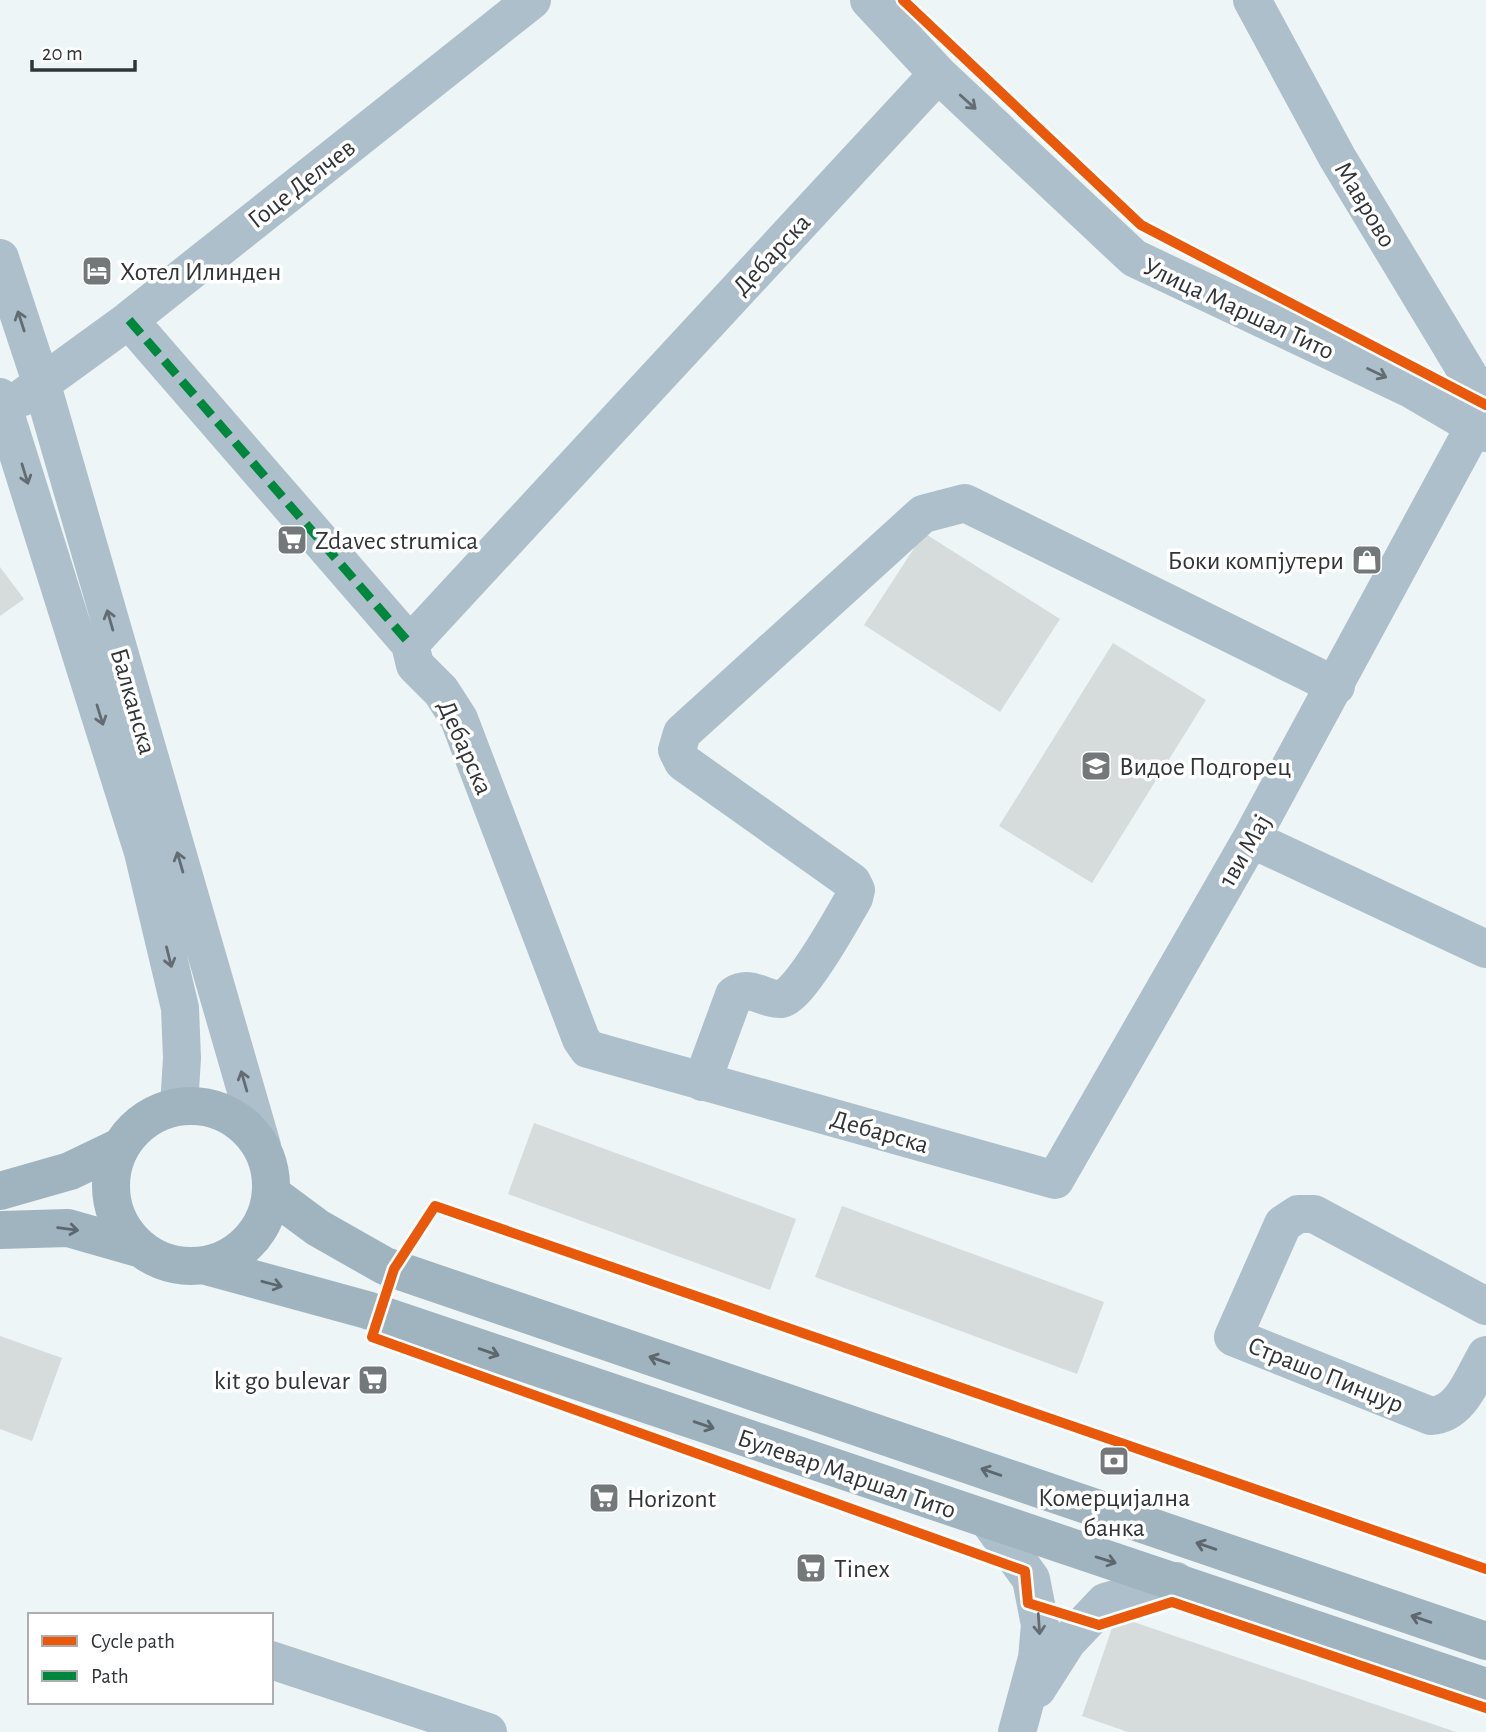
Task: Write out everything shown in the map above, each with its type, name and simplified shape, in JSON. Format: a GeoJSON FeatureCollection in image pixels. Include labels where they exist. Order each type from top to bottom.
{"type":"FeatureCollection","features":[{"type":"Feature","properties":{"kind":"main road"},"geometry":{"type":"LineString","coordinates":[[0,1230],[68,1227],[138,1248],[162,1262],[186,1267],[206,1266],[228,1258],[244,1248],[262,1226],[272,1194],[270,1167],[262,1146],[246,1127],[219,1110],[179,1106],[154,1114],[136,1127],[120,1147],[110,1180],[110,1197],[119,1223],[138,1248]]}},
{"type":"Feature","properties":{"kind":"main road"},"geometry":{"type":"LineString","coordinates":[[0,1191],[70,1171],[120,1147]]}},
{"type":"Feature","properties":{"kind":"main road","name":"Булевар Маршал Тито"},"geometry":{"type":"LineString","coordinates":[[272,1194],[318,1228],[394,1269],[1486,1642]]}},
{"type":"Feature","properties":{"kind":"main road","name":"Булевар Маршал Тито"},"geometry":{"type":"LineString","coordinates":[[206,1266],[367,1310],[1486,1687]]}},
{"type":"Feature","properties":{"kind":"street","name":"Гоце Делчев"},"geometry":{"type":"LineString","coordinates":[[1,406],[43,385],[130,320],[532,0]]}},
{"type":"Feature","properties":{"kind":"street","name":"Улица Маршал Тито"},"geometry":{"type":"LineString","coordinates":[[869,0],[937,74],[1134,258],[1411,389],[1483,417]]}},
{"type":"Feature","properties":{"kind":"street","name":"Маврово"},"geometry":{"type":"LineString","coordinates":[[1252,0],[1483,417]]}},
{"type":"Feature","properties":{"kind":"street","name":"Дебарска"},"geometry":{"type":"LineString","coordinates":[[937,74],[410,644],[415,665],[441,691],[459,719],[581,1039],[588,1049],[1055,1180]]}},
{"type":"Feature","properties":{"kind":"street","name":"Балканска"},"geometry":{"type":"LineString","coordinates":[[0,258],[43,385],[262,1146]]}},
{"type":"Feature","properties":{"kind":"street"},"geometry":{"type":"LineString","coordinates":[[130,320],[410,644]]}},
{"type":"Feature","properties":{"kind":"street","name":"Балканска"},"geometry":{"type":"LineString","coordinates":[[1,406],[143,852],[180,1008],[182,1058],[179,1106]]}},
{"type":"Feature","properties":{"kind":"street","name":"1ви Мај"},"geometry":{"type":"LineString","coordinates":[[1055,1180],[1251,839],[1483,417]]}},
{"type":"Feature","properties":{"kind":"street"},"geometry":{"type":"LineString","coordinates":[[702,1082],[734,995],[750,991],[778,999],[796,992],[854,898],[856,890],[852,882],[683,762],[677,750],[682,733],[923,514],[965,503],[1336,686]]}},
{"type":"Feature","properties":{"kind":"street"},"geometry":{"type":"LineString","coordinates":[[1251,839],[1486,949]]}},
{"type":"Feature","properties":{"kind":"street","name":"Страшо Пинџур"},"geometry":{"type":"LineString","coordinates":[[1486,1306],[1314,1214],[1298,1214],[1283,1223],[1233,1337],[1431,1416],[1445,1415],[1457,1406],[1486,1355]]}},
{"type":"Feature","properties":{"kind":"street"},"geometry":{"type":"LineString","coordinates":[[989,1521],[1031,1579],[1040,1625],[1037,1658],[1021,1720]]}},
{"type":"Feature","properties":{"kind":"street"},"geometry":{"type":"LineString","coordinates":[[1021,1720],[1067,1642],[1105,1602],[1176,1581]]}},
{"type":"Feature","properties":{"kind":"street"},"geometry":{"type":"LineString","coordinates":[[273,1661],[488,1732]]}},
{"type":"Feature","properties":{"kind":"building"},"geometry":{"type":"Polygon","coordinates":[[[924,533],[1060,619],[1000,712],[864,625],[924,533]]]}},
{"type":"Feature","properties":{"kind":"building"},"geometry":{"type":"Polygon","coordinates":[[[0,567],[24,599],[0,616],[0,567]]]}},
{"type":"Feature","properties":{"kind":"building"},"geometry":{"type":"Polygon","coordinates":[[[1113,643],[1206,700],[1092,883],[999,826],[1113,643]]]}},
{"type":"Feature","properties":{"kind":"building"},"geometry":{"type":"Polygon","coordinates":[[[534,1123],[796,1219],[770,1290],[508,1194],[534,1123]]]}},
{"type":"Feature","properties":{"kind":"building"},"geometry":{"type":"Polygon","coordinates":[[[842,1206],[1104,1302],[1077,1374],[815,1277],[842,1206]]]}},
{"type":"Feature","properties":{"kind":"building"},"geometry":{"type":"Polygon","coordinates":[[[0,1336],[62,1358],[32,1441],[0,1429],[0,1336]]]}},
{"type":"Feature","properties":{"kind":"building"},"geometry":{"type":"Polygon","coordinates":[[[1116,1616],[1456,1732],[1128,1732],[1082,1716],[1116,1616]]]}},
{"type":"Feature","properties":{"kind":"marked path"},"geometry":{"type":"LineString","coordinates":[[129,320],[410,644]]}},
{"type":"Feature","properties":{"kind":"cycle path"},"geometry":{"type":"LineString","coordinates":[[903,0],[1141,225],[1486,405]]}},
{"type":"Feature","properties":{"kind":"cycle path"},"geometry":{"type":"LineString","coordinates":[[1486,1569],[435,1206],[394,1269],[372,1337],[1025,1571],[1028,1603],[1099,1625],[1172,1602],[1486,1708]]}},
{"type":"Feature","properties":{"kind":"place","name":"Хотел Илинден"},"geometry":{"type":"Point","coordinates":[97,271]}},
{"type":"Feature","properties":{"kind":"place","name":"Zdavec strumica"},"geometry":{"type":"Point","coordinates":[292,540]}},
{"type":"Feature","properties":{"kind":"place","name":"Боки компјутери"},"geometry":{"type":"Point","coordinates":[1367,560]}},
{"type":"Feature","properties":{"kind":"place","name":"Видое Подгорец"},"geometry":{"type":"Point","coordinates":[1096,766]}},
{"type":"Feature","properties":{"kind":"place","name":"kit go bulevar"},"geometry":{"type":"Point","coordinates":[373,1380]}},
{"type":"Feature","properties":{"kind":"place","name":"Комерцијална банка"},"geometry":{"type":"Point","coordinates":[1114,1461]}},
{"type":"Feature","properties":{"kind":"place","name":"Horizont"},"geometry":{"type":"Point","coordinates":[604,1498]}},
{"type":"Feature","properties":{"kind":"place","name":"Tinex"},"geometry":{"type":"Point","coordinates":[811,1568]}}]}
